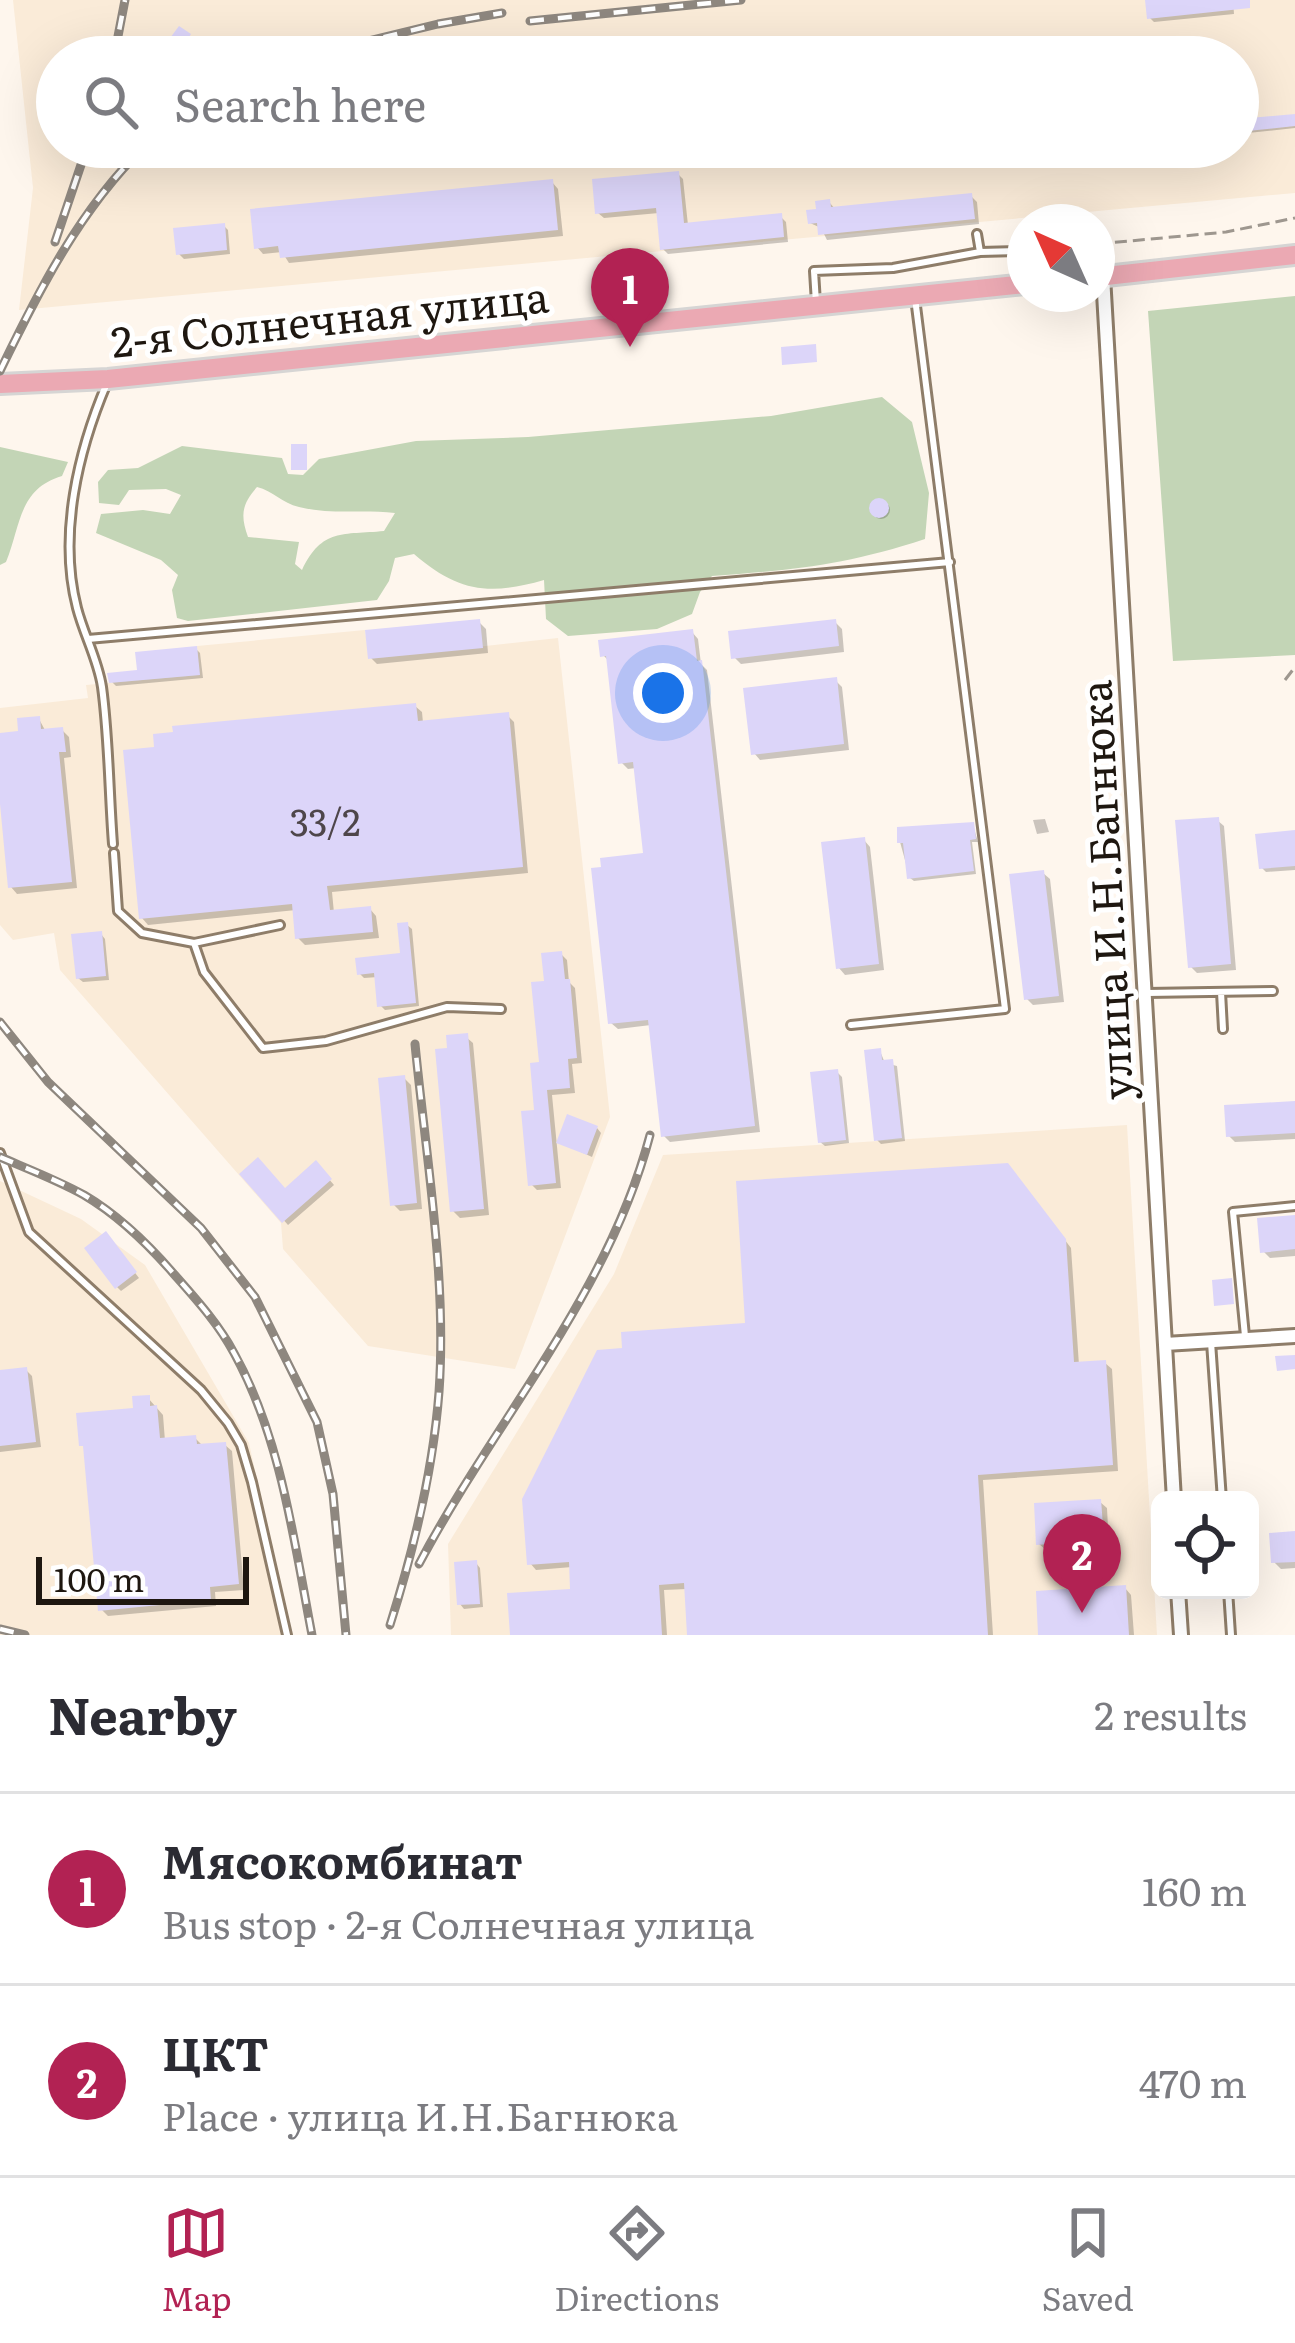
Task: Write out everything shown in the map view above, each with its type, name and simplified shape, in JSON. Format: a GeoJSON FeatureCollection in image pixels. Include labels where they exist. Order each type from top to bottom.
{"type":"FeatureCollection","features":[{"type":"Feature","properties":{"kind":"main road"},"geometry":{"type":"LineString","coordinates":[[1115,275],[1295,255]]}},
{"type":"Feature","properties":{"kind":"main road","name":"2-я Солнечная улица"},"geometry":{"type":"LineString","coordinates":[[0,384],[108,379],[1007,286]]}},
{"type":"Feature","properties":{"kind":"street","name":"улица И.Н.Багнюка"},"geometry":{"type":"LineString","coordinates":[[1102,312],[1174,1491]]}},
{"type":"Feature","properties":{"kind":"street"},"geometry":{"type":"LineString","coordinates":[[1166,1344],[1295,1336]]}},
{"type":"Feature","properties":{"kind":"street"},"geometry":{"type":"LineString","coordinates":[[1179,1599],[1181,1635]]}},
{"type":"Feature","properties":{"kind":"lane"},"geometry":{"type":"LineString","coordinates":[[977,234],[980,252]]}},
{"type":"Feature","properties":{"kind":"lane"},"geometry":{"type":"LineString","coordinates":[[816,307],[814,271],[893,268],[1007,251]]}},
{"type":"Feature","properties":{"kind":"lane"},"geometry":{"type":"LineString","coordinates":[[850,1025],[1005,1009],[914,294]]}},
{"type":"Feature","properties":{"kind":"lane"},"geometry":{"type":"LineString","coordinates":[[108,379],[90,423],[76,481],[71,537],[77,610],[101,685],[118,910],[142,933],[194,943],[280,926]]}},
{"type":"Feature","properties":{"kind":"lane"},"geometry":{"type":"LineString","coordinates":[[88,639],[950,562]]}},
{"type":"Feature","properties":{"kind":"lane"},"geometry":{"type":"LineString","coordinates":[[194,943],[204,972],[263,1048],[326,1041],[447,1007],[501,1009]]}},
{"type":"Feature","properties":{"kind":"lane"},"geometry":{"type":"LineString","coordinates":[[1147,993],[1274,991]]}},
{"type":"Feature","properties":{"kind":"lane"},"geometry":{"type":"LineString","coordinates":[[1221,992],[1223,1029]]}},
{"type":"Feature","properties":{"kind":"lane"},"geometry":{"type":"LineString","coordinates":[[0,1153],[28,1232],[201,1390],[228,1423],[241,1445],[252,1482],[287,1635]]}},
{"type":"Feature","properties":{"kind":"lane"},"geometry":{"type":"LineString","coordinates":[[1245,1340],[1233,1212],[1295,1206]]}},
{"type":"Feature","properties":{"kind":"lane"},"geometry":{"type":"LineString","coordinates":[[1211,1342],[1221,1491]]}},
{"type":"Feature","properties":{"kind":"lane"},"geometry":{"type":"LineString","coordinates":[[1229,1599],[1231,1635]]}},
{"type":"Feature","properties":{"kind":"path"},"geometry":{"type":"LineString","coordinates":[[1115,242],[1226,232],[1295,218]]}},
{"type":"Feature","properties":{"kind":"path"},"geometry":{"type":"LineString","coordinates":[[1285,680],[1295,667]]}},
{"type":"Feature","properties":{"kind":"shaded area"},"geometry":{"type":"Polygon","coordinates":[[[13,0],[1295,0],[1295,193],[1115,210],[1115,204],[1007,204],[1007,219],[19,310],[33,188],[13,0]]]}},
{"type":"Feature","properties":{"kind":"shaded area"},"geometry":{"type":"Polygon","coordinates":[[[365,630],[369,659],[558,638],[610,1117],[515,1369],[368,1346],[283,1249],[281,1223],[60,970],[54,933],[13,940],[0,925],[0,708],[88,698],[86,685],[199,675],[197,646],[365,630]]]}},
{"type":"Feature","properties":{"kind":"shaded area"},"geometry":{"type":"Polygon","coordinates":[[[1127,1125],[1151,1599],[1155,1599],[1157,1635],[451,1635],[448,1544],[614,1274],[663,1155],[1127,1125]]]}},
{"type":"Feature","properties":{"kind":"shaded area"},"geometry":{"type":"Polygon","coordinates":[[[0,1181],[81,1219],[145,1265],[249,1443],[291,1635],[0,1635],[0,1181]]]}},
{"type":"Feature","properties":{"kind":"green space"},"geometry":{"type":"Polygon","coordinates":[[[1295,296],[1295,655],[1173,661],[1148,311],[1295,296]]]}},
{"type":"Feature","properties":{"kind":"green space"},"geometry":{"type":"Polygon","coordinates":[[[882,397],[912,422],[929,493],[925,539],[820,565],[712,576],[692,614],[657,629],[568,636],[546,619],[544,580],[507,588],[475,587],[445,576],[414,554],[395,558],[377,600],[188,621],[177,618],[172,590],[178,575],[161,560],[96,533],[101,514],[143,510],[170,514],[181,495],[166,489],[129,490],[119,505],[99,503],[98,482],[108,470],[138,468],[182,446],[282,458],[288,474],[303,475],[319,459],[416,441],[528,437],[771,416],[882,397]],[[257,487],[245,504],[248,537],[299,542],[295,564],[302,570],[326,540],[384,531],[395,513],[311,509],[257,487]]]}},
{"type":"Feature","properties":{"kind":"green space"},"geometry":{"type":"Polygon","coordinates":[[[0,447],[68,462],[62,476],[29,499],[6,562],[0,565],[0,447]]]}},
{"type":"Feature","properties":{"kind":"building"},"geometry":{"type":"Polygon","coordinates":[[[1145,0],[1250,0],[1250,8],[1147,19],[1145,0]]]}},
{"type":"Feature","properties":{"kind":"building"},"geometry":{"type":"Polygon","coordinates":[[[179,26],[191,34],[190,36],[172,36],[179,26]]]}},
{"type":"Feature","properties":{"kind":"building"},"geometry":{"type":"Polygon","coordinates":[[[1295,114],[1295,126],[1259,130],[1259,117],[1295,114]]]}},
{"type":"Feature","properties":{"kind":"building"},"geometry":{"type":"Polygon","coordinates":[[[679,171],[684,223],[782,213],[784,237],[660,250],[656,208],[595,214],[592,179],[679,171]]]}},
{"type":"Feature","properties":{"kind":"building"},"geometry":{"type":"Polygon","coordinates":[[[553,179],[558,230],[280,258],[278,246],[254,249],[250,209],[553,179]]]}},
{"type":"Feature","properties":{"kind":"building"},"geometry":{"type":"Polygon","coordinates":[[[972,193],[975,219],[818,235],[817,223],[808,224],[806,210],[816,209],[815,201],[830,199],[831,207],[972,193]]]}},
{"type":"Feature","properties":{"kind":"building"},"geometry":{"type":"Polygon","coordinates":[[[225,223],[227,250],[176,255],[173,228],[225,223]]]}},
{"type":"Feature","properties":{"kind":"building"},"geometry":{"type":"Polygon","coordinates":[[[816,344],[817,362],[782,365],[781,347],[816,344]]]}},
{"type":"Feature","properties":{"kind":"building"},"geometry":{"type":"Polygon","coordinates":[[[291,444],[307,444],[307,470],[291,470],[291,444]]]}},
{"type":"Feature","properties":{"kind":"building"},"geometry":{"type":"Polygon","coordinates":[[[879,498],[889,508],[879,518],[869,508],[879,498]]]}},
{"type":"Feature","properties":{"kind":"building"},"geometry":{"type":"Polygon","coordinates":[[[480,619],[483,648],[368,659],[365,630],[480,619]]]}},
{"type":"Feature","properties":{"kind":"building"},"geometry":{"type":"Polygon","coordinates":[[[836,619],[839,646],[731,659],[728,631],[836,619]]]}},
{"type":"Feature","properties":{"kind":"building"},"geometry":{"type":"Polygon","coordinates":[[[693,629],[697,661],[702,660],[755,1126],[661,1137],[648,1020],[608,1024],[591,868],[601,867],[600,858],[643,853],[633,762],[618,764],[606,656],[600,657],[598,640],[693,629]]]}},
{"type":"Feature","properties":{"kind":"building"},"geometry":{"type":"Polygon","coordinates":[[[197,646],[200,675],[109,683],[107,673],[137,670],[135,652],[197,646]]]}},
{"type":"Feature","properties":{"kind":"building"},"geometry":{"type":"Polygon","coordinates":[[[837,677],[844,744],[751,755],[743,688],[837,677]]]}},
{"type":"Feature","properties":{"kind":"building"},"geometry":{"type":"Polygon","coordinates":[[[416,703],[418,721],[509,712],[523,867],[327,886],[330,910],[371,906],[373,932],[295,939],[292,904],[139,919],[123,750],[154,747],[153,734],[173,732],[172,726],[416,703]]]}},
{"type":"Feature","properties":{"kind":"building"},"geometry":{"type":"Polygon","coordinates":[[[40,716],[41,729],[63,727],[66,752],[59,752],[72,882],[8,888],[0,804],[0,733],[18,731],[17,718],[40,716]]]}},
{"type":"Feature","properties":{"kind":"building"},"geometry":{"type":"Polygon","coordinates":[[[1219,817],[1231,964],[1188,968],[1175,820],[1219,817]]]}},
{"type":"Feature","properties":{"kind":"building"},"geometry":{"type":"Polygon","coordinates":[[[974,822],[976,839],[970,840],[974,871],[907,879],[897,827],[974,822]]]}},
{"type":"Feature","properties":{"kind":"building"},"geometry":{"type":"Polygon","coordinates":[[[1295,830],[1295,866],[1259,869],[1255,834],[1295,830]]]}},
{"type":"Feature","properties":{"kind":"building"},"geometry":{"type":"Polygon","coordinates":[[[865,837],[879,964],[836,969],[821,842],[865,837]]]}},
{"type":"Feature","properties":{"kind":"building"},"geometry":{"type":"Polygon","coordinates":[[[1044,870],[1059,996],[1024,1000],[1009,874],[1044,870]]]}},
{"type":"Feature","properties":{"kind":"building"},"geometry":{"type":"Polygon","coordinates":[[[408,922],[416,1003],[377,1007],[374,973],[357,975],[355,958],[400,953],[397,923],[408,922]]]}},
{"type":"Feature","properties":{"kind":"building"},"geometry":{"type":"Polygon","coordinates":[[[102,931],[106,976],[76,979],[71,934],[102,931]]]}},
{"type":"Feature","properties":{"kind":"building"},"geometry":{"type":"Polygon","coordinates":[[[562,951],[565,979],[570,979],[577,1058],[568,1059],[570,1088],[547,1090],[556,1183],[528,1186],[521,1111],[534,1110],[530,1063],[539,1062],[531,982],[544,981],[541,953],[562,951]]]}},
{"type":"Feature","properties":{"kind":"building"},"geometry":{"type":"Polygon","coordinates":[[[468,1033],[484,1209],[450,1212],[435,1049],[447,1048],[446,1035],[468,1033]]]}},
{"type":"Feature","properties":{"kind":"building"},"geometry":{"type":"Polygon","coordinates":[[[881,1048],[882,1060],[893,1059],[902,1138],[874,1141],[864,1050],[881,1048]]]}},
{"type":"Feature","properties":{"kind":"building"},"geometry":{"type":"Polygon","coordinates":[[[838,1069],[846,1140],[818,1143],[810,1072],[838,1069]]]}},
{"type":"Feature","properties":{"kind":"building"},"geometry":{"type":"Polygon","coordinates":[[[405,1075],[417,1203],[390,1206],[378,1078],[405,1075]]]}},
{"type":"Feature","properties":{"kind":"building"},"geometry":{"type":"Polygon","coordinates":[[[1295,1101],[1295,1133],[1226,1137],[1224,1105],[1295,1101]]]}},
{"type":"Feature","properties":{"kind":"building"},"geometry":{"type":"Polygon","coordinates":[[[567,1114],[598,1126],[587,1155],[556,1143],[567,1114]]]}},
{"type":"Feature","properties":{"kind":"building"},"geometry":{"type":"Polygon","coordinates":[[[258,1157],[285,1188],[316,1160],[332,1179],[282,1223],[239,1174],[258,1157]]]}},
{"type":"Feature","properties":{"kind":"building"},"geometry":{"type":"Polygon","coordinates":[[[1008,1163],[1066,1239],[1074,1362],[1106,1360],[1113,1465],[978,1475],[988,1635],[687,1635],[684,1583],[659,1585],[662,1635],[510,1635],[507,1593],[570,1589],[569,1562],[527,1565],[522,1499],[597,1350],[622,1348],[621,1332],[745,1323],[736,1181],[1008,1163]]]}},
{"type":"Feature","properties":{"kind":"building"},"geometry":{"type":"Polygon","coordinates":[[[1295,1215],[1295,1249],[1260,1253],[1257,1218],[1295,1215]]]}},
{"type":"Feature","properties":{"kind":"building"},"geometry":{"type":"Polygon","coordinates":[[[106,1231],[137,1272],[115,1289],[84,1248],[106,1231]]]}},
{"type":"Feature","properties":{"kind":"building"},"geometry":{"type":"Polygon","coordinates":[[[1232,1278],[1234,1304],[1214,1306],[1212,1280],[1232,1278]]]}},
{"type":"Feature","properties":{"kind":"building"},"geometry":{"type":"Polygon","coordinates":[[[1295,1355],[1295,1369],[1277,1371],[1275,1356],[1295,1355]]]}},
{"type":"Feature","properties":{"kind":"building"},"geometry":{"type":"Polygon","coordinates":[[[27,1367],[36,1442],[0,1446],[0,1370],[27,1367]]]}},
{"type":"Feature","properties":{"kind":"building"},"geometry":{"type":"Polygon","coordinates":[[[150,1395],[150,1406],[157,1405],[160,1438],[196,1435],[197,1444],[226,1442],[239,1584],[210,1587],[211,1600],[98,1611],[76,1413],[133,1408],[132,1396],[150,1395]]]}},
{"type":"Feature","properties":{"kind":"building"},"geometry":{"type":"Polygon","coordinates":[[[1101,1499],[1104,1540],[1036,1545],[1034,1503],[1101,1499]]]}},
{"type":"Feature","properties":{"kind":"building"},"geometry":{"type":"Polygon","coordinates":[[[1295,1531],[1295,1562],[1271,1563],[1269,1533],[1295,1531]]]}},
{"type":"Feature","properties":{"kind":"building"},"geometry":{"type":"Polygon","coordinates":[[[477,1560],[480,1604],[457,1605],[454,1562],[477,1560]]]}},
{"type":"Feature","properties":{"kind":"building"},"geometry":{"type":"Polygon","coordinates":[[[1126,1585],[1129,1635],[1038,1635],[1036,1591],[1126,1585]]]}},
{"type":"Feature","properties":{"kind":"railway"},"geometry":{"type":"LineString","coordinates":[[118,36],[125,0]]}},
{"type":"Feature","properties":{"kind":"railway"},"geometry":{"type":"LineString","coordinates":[[530,21],[741,0]]}},
{"type":"Feature","properties":{"kind":"railway"},"geometry":{"type":"LineString","coordinates":[[389,36],[502,13]]}},
{"type":"Feature","properties":{"kind":"railway"},"geometry":{"type":"LineString","coordinates":[[55,242],[80,168]]}},
{"type":"Feature","properties":{"kind":"railway"},"geometry":{"type":"LineString","coordinates":[[0,371],[80,224],[124,168]]}},
{"type":"Feature","properties":{"kind":"railway"},"geometry":{"type":"LineString","coordinates":[[0,1022],[48,1082],[201,1228],[255,1297],[317,1422],[333,1494],[346,1635]]}},
{"type":"Feature","properties":{"kind":"railway"},"geometry":{"type":"LineString","coordinates":[[390,1625],[432,1451],[441,1349],[438,1261],[415,1044]]}},
{"type":"Feature","properties":{"kind":"railway"},"geometry":{"type":"LineString","coordinates":[[419,1564],[578,1303],[607,1249],[650,1135]]}},
{"type":"Feature","properties":{"kind":"railway"},"geometry":{"type":"LineString","coordinates":[[0,1157],[74,1190],[120,1221],[163,1262],[221,1331],[250,1386],[275,1455],[312,1635]]}},
{"type":"Feature","properties":{"kind":"railway"},"geometry":{"type":"LineString","coordinates":[[0,1629],[25,1635]]}},
{"type":"Feature","properties":{"kind":"place","name":"Мясокомбинат"},"geometry":{"type":"Point","coordinates":[630,347]}},
{"type":"Feature","properties":{"kind":"place","name":"ЦКТ"},"geometry":{"type":"Point","coordinates":[1082,1613]}}]}
